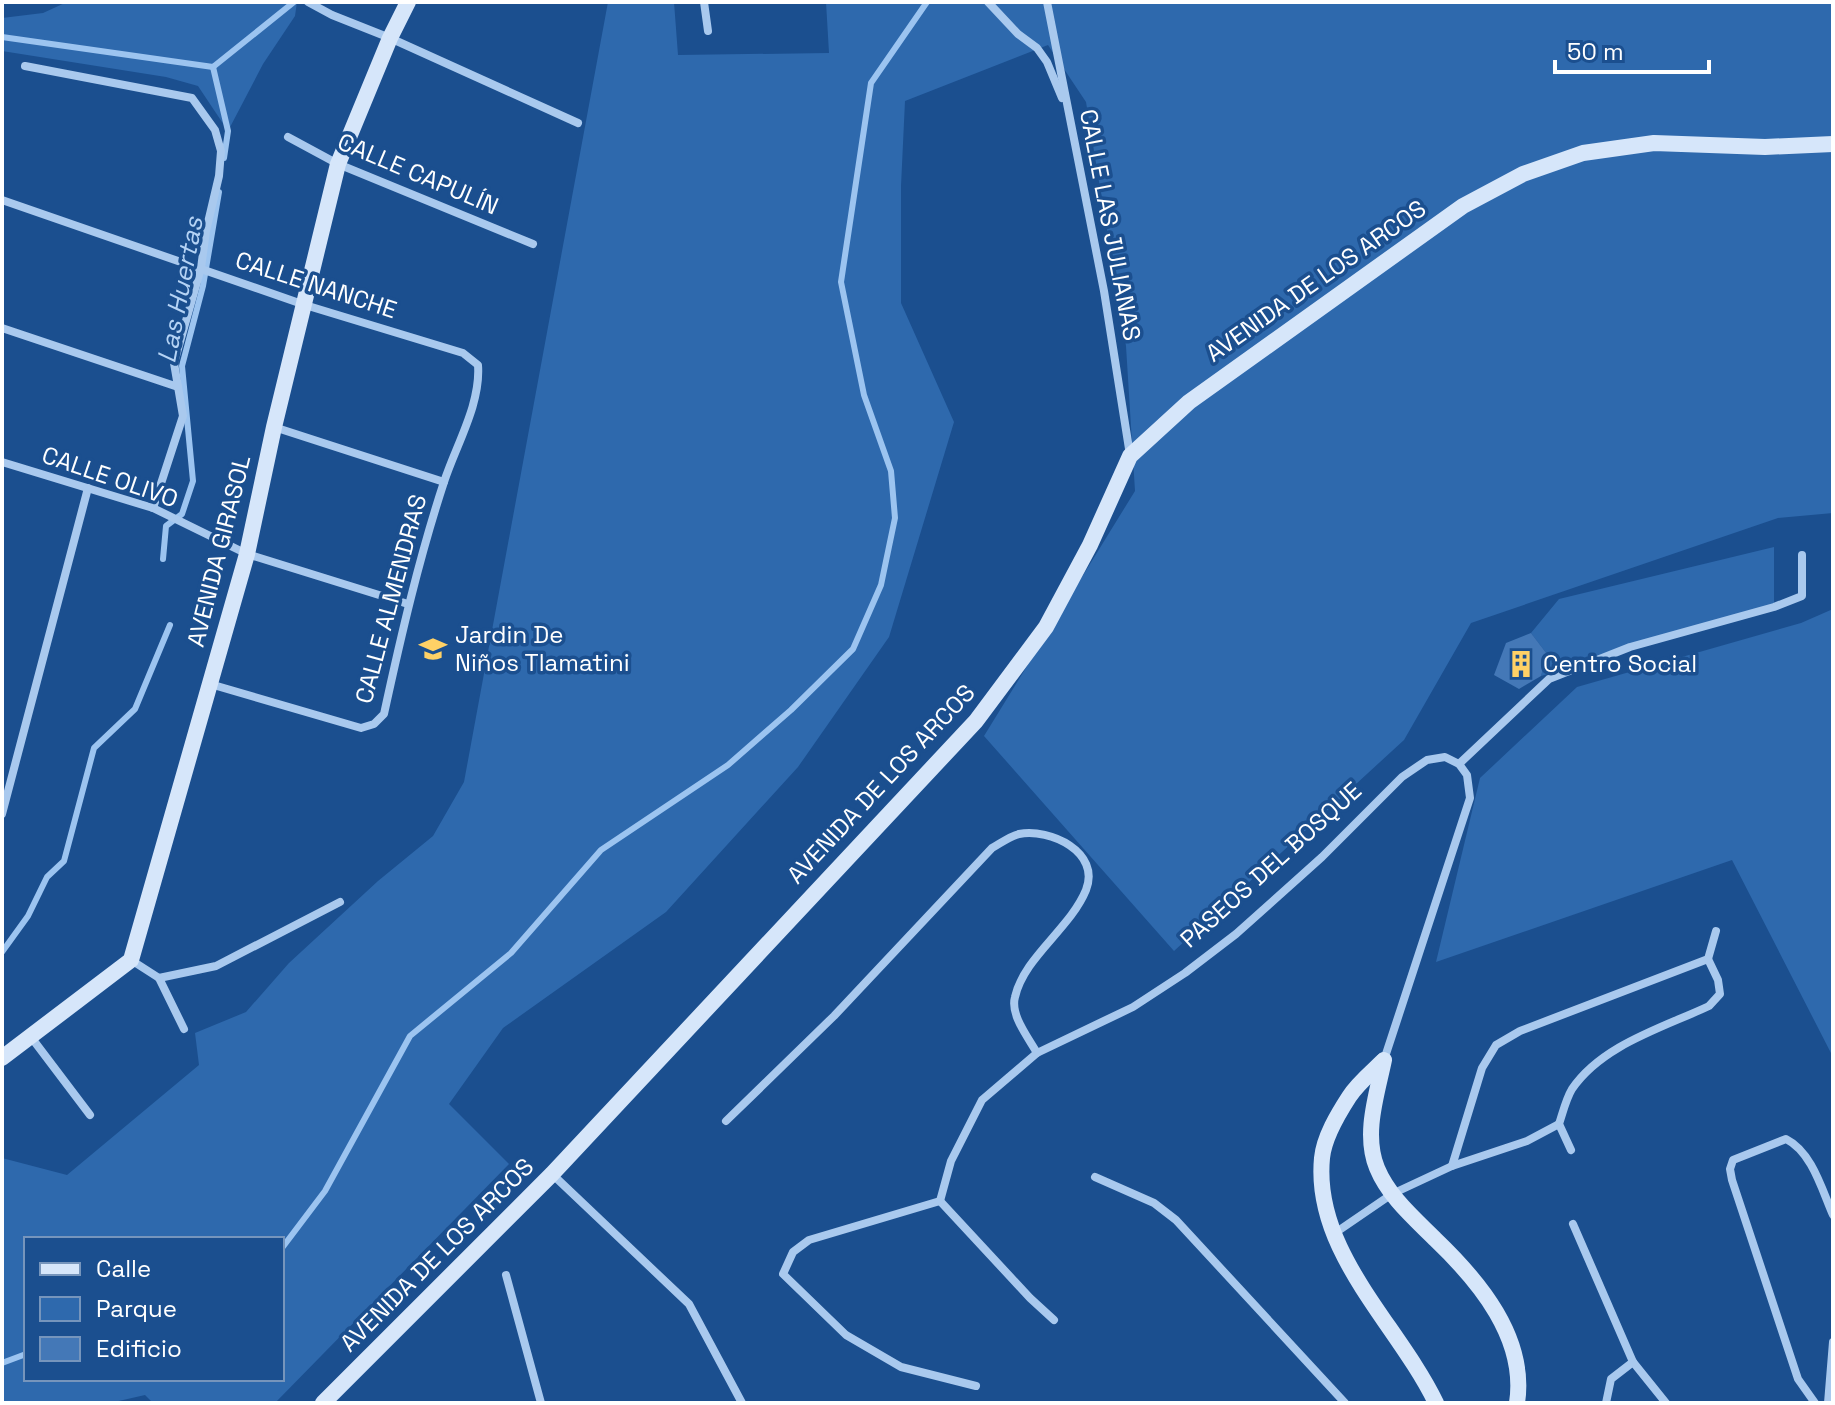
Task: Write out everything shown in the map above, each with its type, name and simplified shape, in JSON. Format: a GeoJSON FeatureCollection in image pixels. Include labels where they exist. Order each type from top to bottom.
{"type":"FeatureCollection","features":[{"type":"Feature","properties":{"kind":"main road","name":"AVENIDA GIRASOL"},"geometry":{"type":"LineString","coordinates":[[131,960],[247,554],[274,427],[338,164],[408,2]]}},
{"type":"Feature","properties":{"kind":"main road","name":"AVENIDA DE LOS ARCOS"},"geometry":{"type":"LineString","coordinates":[[323,1403],[552,1174],[976,721],[1046,627],[1090,545],[1130,456],[1189,402],[1463,206],[1523,174],[1583,153],[1654,143],[1765,147],[1833,144]]}},
{"type":"Feature","properties":{"kind":"main road"},"geometry":{"type":"LineString","coordinates":[[2,1058],[131,960]]}},
{"type":"Feature","properties":{"kind":"main road"},"geometry":{"type":"LineString","coordinates":[[1384,1060],[1370,1131],[1377,1167],[1392,1194],[1459,1262],[1500,1316],[1516,1362],[1517,1403]]}},
{"type":"Feature","properties":{"kind":"main road"},"geometry":{"type":"LineString","coordinates":[[1384,1060],[1351,1094],[1332,1126],[1322,1155],[1323,1196],[1349,1264],[1436,1403]]}},
{"type":"Feature","properties":{"kind":"street"},"geometry":{"type":"LineString","coordinates":[[308,2],[578,123]]}},
{"type":"Feature","properties":{"kind":"street"},"geometry":{"type":"LineString","coordinates":[[704,2],[708,31]]}},
{"type":"Feature","properties":{"kind":"street","name":"CALLE LAS JULIANAS"},"geometry":{"type":"LineString","coordinates":[[1047,2],[1104,291],[1130,456]]}},
{"type":"Feature","properties":{"kind":"street"},"geometry":{"type":"LineString","coordinates":[[991,5],[1018,34],[1037,48],[1047,62],[1070,117]]}},
{"type":"Feature","properties":{"kind":"street"},"geometry":{"type":"LineString","coordinates":[[25,66],[192,98],[215,130],[221,151],[219,176],[206,231],[202,268],[174,363],[183,416],[157,511]]}},
{"type":"Feature","properties":{"kind":"street","name":"CALLE CAPULÍN"},"geometry":{"type":"LineString","coordinates":[[288,137],[338,164],[533,244]]}},
{"type":"Feature","properties":{"kind":"street","name":"CALLE NANCHE"},"geometry":{"type":"LineString","coordinates":[[2,200],[305,305],[463,353],[478,365]]}},
{"type":"Feature","properties":{"kind":"street"},"geometry":{"type":"LineString","coordinates":[[2,328],[178,387]]}},
{"type":"Feature","properties":{"kind":"street","name":"CALLE ALMENDRAS"},"geometry":{"type":"LineString","coordinates":[[209,684],[361,728],[374,724],[384,714],[408,604],[444,482],[480,383],[478,365]]}},
{"type":"Feature","properties":{"kind":"street"},"geometry":{"type":"LineString","coordinates":[[274,427],[444,482]]}},
{"type":"Feature","properties":{"kind":"street","name":"CALLE OLIVO"},"geometry":{"type":"LineString","coordinates":[[2,462],[157,511],[247,554],[408,604]]}},
{"type":"Feature","properties":{"kind":"street"},"geometry":{"type":"LineString","coordinates":[[2,814],[88,488]]}},
{"type":"Feature","properties":{"kind":"street"},"geometry":{"type":"LineString","coordinates":[[1384,1060],[1470,798],[1467,775],[1459,764],[1549,679],[1630,647],[1774,607],[1802,596],[1802,555]]}},
{"type":"Feature","properties":{"kind":"street","name":"PASEOS DEL BOSQUE"},"geometry":{"type":"LineString","coordinates":[[940,1201],[951,1161],[982,1100],[1037,1053],[1133,1007],[1185,973],[1236,934],[1322,857],[1402,777],[1427,760],[1445,757],[1459,764]]}},
{"type":"Feature","properties":{"kind":"street"},"geometry":{"type":"LineString","coordinates":[[726,1121],[834,1016],[992,848],[1017,834],[1045,833],[1065,840],[1079,855],[1087,868],[1087,887],[1072,914],[1020,980],[1013,1001],[1018,1019],[1037,1053]]}},
{"type":"Feature","properties":{"kind":"street"},"geometry":{"type":"LineString","coordinates":[[159,978],[216,966],[340,902]]}},
{"type":"Feature","properties":{"kind":"street"},"geometry":{"type":"LineString","coordinates":[[1335,1233],[1392,1194],[1452,1166],[1527,1141],[1559,1124],[1570,1092],[1589,1067],[1612,1052],[1709,1006],[1720,994],[1718,980],[1708,959],[1716,931]]}},
{"type":"Feature","properties":{"kind":"street"},"geometry":{"type":"LineString","coordinates":[[1452,1166],[1482,1068],[1496,1045],[1520,1031],[1708,959]]}},
{"type":"Feature","properties":{"kind":"street"},"geometry":{"type":"LineString","coordinates":[[131,960],[159,978],[184,1029]]}},
{"type":"Feature","properties":{"kind":"street"},"geometry":{"type":"LineString","coordinates":[[31,1037],[90,1115]]}},
{"type":"Feature","properties":{"kind":"street"},"geometry":{"type":"LineString","coordinates":[[1559,1124],[1571,1150]]}},
{"type":"Feature","properties":{"kind":"street"},"geometry":{"type":"LineString","coordinates":[[1815,1403],[1798,1379],[1732,1180],[1730,1169],[1733,1160],[1786,1139],[1797,1144],[1809,1161],[1833,1215]]}},
{"type":"Feature","properties":{"kind":"street"},"geometry":{"type":"LineString","coordinates":[[552,1174],[689,1304],[742,1403]]}},
{"type":"Feature","properties":{"kind":"street"},"geometry":{"type":"LineString","coordinates":[[1095,1177],[1154,1203],[1176,1220],[1345,1403]]}},
{"type":"Feature","properties":{"kind":"street"},"geometry":{"type":"LineString","coordinates":[[976,1386],[901,1367],[846,1335],[783,1274],[793,1252],[809,1240],[940,1201],[1054,1320]]}},
{"type":"Feature","properties":{"kind":"street"},"geometry":{"type":"LineString","coordinates":[[1573,1224],[1633,1362],[1666,1403]]}},
{"type":"Feature","properties":{"kind":"street"},"geometry":{"type":"LineString","coordinates":[[506,1275],[541,1403]]}},
{"type":"Feature","properties":{"kind":"street"},"geometry":{"type":"LineString","coordinates":[[1828,1403],[1833,1342]]}},
{"type":"Feature","properties":{"kind":"street"},"geometry":{"type":"LineString","coordinates":[[1606,1403],[1611,1379],[1633,1362]]}},
{"type":"Feature","properties":{"kind":"green space"},"geometry":{"type":"Polygon","coordinates":[[[67,2],[297,2],[295,16],[263,64],[228,131],[198,86],[166,77],[2,51],[2,18],[43,13],[67,2]]]}},
{"type":"Feature","properties":{"kind":"green space"},"geometry":{"type":"Polygon","coordinates":[[[608,2],[674,2],[678,55],[829,53],[826,2],[1833,2],[1833,513],[1778,518],[1471,623],[1404,740],[1174,951],[984,736],[1135,491],[1126,346],[1086,102],[1048,45],[905,101],[901,303],[954,422],[889,637],[798,767],[666,912],[503,1028],[449,1104],[509,1164],[275,1403],[153,1403],[145,1395],[110,1403],[2,1403],[2,1158],[67,1175],[199,1065],[195,1033],[246,1012],[289,963],[378,881],[433,836],[464,782],[608,2]]]}},
{"type":"Feature","properties":{"kind":"green space"},"geometry":{"type":"Polygon","coordinates":[[[1774,547],[1774,607],[1541,676],[1547,654],[1531,633],[1559,599],[1774,547]]]}},
{"type":"Feature","properties":{"kind":"green space"},"geometry":{"type":"Polygon","coordinates":[[[1833,609],[1833,1057],[1732,860],[1436,962],[1480,778],[1577,687],[1801,623],[1833,609]]]}},
{"type":"Feature","properties":{"kind":"building","name":"Centro Social"},"geometry":{"type":"Polygon","coordinates":[[[1531,633],[1547,654],[1541,676],[1519,689],[1494,675],[1506,643],[1531,633]]]}},
{"type":"Feature","properties":{"kind":"waterway","name":"Las Huertas"},"geometry":{"type":"LineString","coordinates":[[2,37],[213,67],[294,2]]}},
{"type":"Feature","properties":{"kind":"waterway"},"geometry":{"type":"LineString","coordinates":[[284,1245],[325,1191],[410,1036],[511,953],[601,850],[728,765],[791,710],[853,649],[881,585],[895,518],[891,471],[864,395],[841,282],[871,83],[927,2]]}},
{"type":"Feature","properties":{"kind":"waterway","name":"Las Huertas"},"geometry":{"type":"LineString","coordinates":[[213,67],[228,131],[224,158]]}},
{"type":"Feature","properties":{"kind":"waterway","name":"Las Huertas"},"geometry":{"type":"LineString","coordinates":[[163,559],[166,526],[182,514],[193,481],[182,366],[203,286],[219,192]]}},
{"type":"Feature","properties":{"kind":"waterway","name":"Las Huertas"},"geometry":{"type":"LineString","coordinates":[[2,952],[28,916],[47,877],[64,861],[94,748],[135,709],[170,625]]}},
{"type":"Feature","properties":{"kind":"waterway"},"geometry":{"type":"LineString","coordinates":[[2,1363],[24,1355]]}},
{"type":"Feature","properties":{"kind":"place","name":"Jardin De Niños Tlamatini"},"geometry":{"type":"Point","coordinates":[433,649]}},
{"type":"Feature","properties":{"kind":"place","name":"Centro Social"},"geometry":{"type":"Point","coordinates":[1521,664]}}]}
